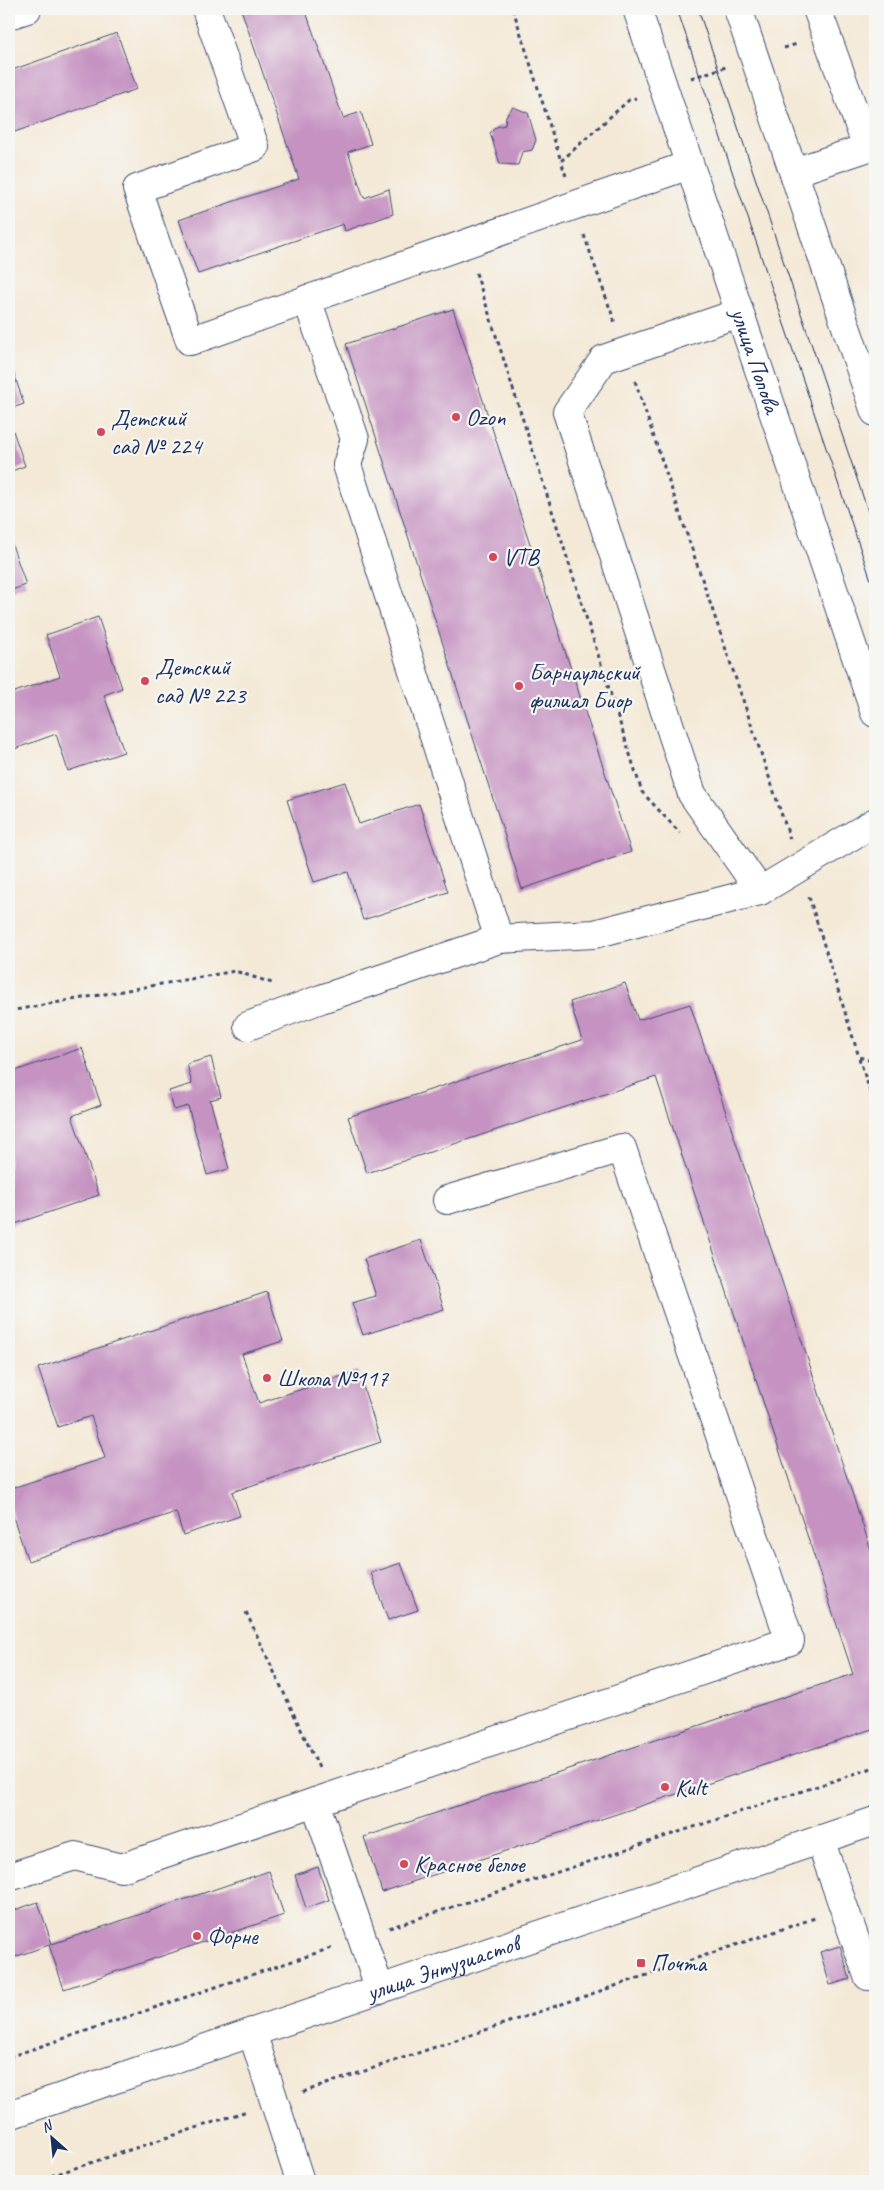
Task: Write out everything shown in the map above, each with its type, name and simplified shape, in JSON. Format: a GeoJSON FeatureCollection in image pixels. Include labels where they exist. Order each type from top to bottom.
{"type":"FeatureCollection","features":[{"type":"Feature","properties":{"kind":"main road"},"geometry":{"type":"LineString","coordinates":[[9,15],[27,9]]}},
{"type":"Feature","properties":{"kind":"main road"},"geometry":{"type":"LineString","coordinates":[[206,9],[255,147],[137,190],[190,341],[689,165]]}},
{"type":"Feature","properties":{"kind":"main road","name":"улица Попова"},"geometry":{"type":"LineString","coordinates":[[637,9],[875,713]]}},
{"type":"Feature","properties":{"kind":"main road"},"geometry":{"type":"LineString","coordinates":[[738,9],[875,412]]}},
{"type":"Feature","properties":{"kind":"main road"},"geometry":{"type":"LineString","coordinates":[[794,172],[871,146],[817,9]]}},
{"type":"Feature","properties":{"kind":"main road"},"geometry":{"type":"LineString","coordinates":[[307,299],[355,439],[347,465],[499,939]]}},
{"type":"Feature","properties":{"kind":"main road"},"geometry":{"type":"LineString","coordinates":[[739,313],[604,359],[568,412],[692,794],[760,891]]}},
{"type":"Feature","properties":{"kind":"main road"},"geometry":{"type":"LineString","coordinates":[[248,1026],[320,998],[499,939],[594,934],[760,891],[875,822]]}},
{"type":"Feature","properties":{"kind":"main road"},"geometry":{"type":"LineString","coordinates":[[9,1877],[75,1856],[121,1868],[790,1641],[622,1148],[447,1200]]}},
{"type":"Feature","properties":{"kind":"main road"},"geometry":{"type":"LineString","coordinates":[[323,1798],[361,1937],[380,1990]]}},
{"type":"Feature","properties":{"kind":"main road","name":"улица Энтузиастов"},"geometry":{"type":"LineString","coordinates":[[9,2115],[875,1822]]}},
{"type":"Feature","properties":{"kind":"main road"},"geometry":{"type":"LineString","coordinates":[[820,1840],[868,1976]]}},
{"type":"Feature","properties":{"kind":"main road"},"geometry":{"type":"LineString","coordinates":[[252,2032],[300,2181]]}},
{"type":"Feature","properties":{"kind":"path"},"geometry":{"type":"LineString","coordinates":[[513,9],[574,205],[800,867],[875,1106]]}},
{"type":"Feature","properties":{"kind":"path"},"geometry":{"type":"LineString","coordinates":[[561,161],[629,100]]}},
{"type":"Feature","properties":{"kind":"path"},"geometry":{"type":"LineString","coordinates":[[466,243],[642,792],[680,834]]}},
{"type":"Feature","properties":{"kind":"path"},"geometry":{"type":"LineString","coordinates":[[9,1011],[235,970],[320,998]]}},
{"type":"Feature","properties":{"kind":"path"},"geometry":{"type":"LineString","coordinates":[[859,1057],[875,1062]]}},
{"type":"Feature","properties":{"kind":"path"},"geometry":{"type":"LineString","coordinates":[[246,1612],[323,1798]]}},
{"type":"Feature","properties":{"kind":"path"},"geometry":{"type":"LineString","coordinates":[[9,2057],[361,1937],[875,1767]]}},
{"type":"Feature","properties":{"kind":"path"},"geometry":{"type":"LineString","coordinates":[[36,2181],[276,2102],[844,1908]]}},
{"type":"Feature","properties":{"kind":"building"},"geometry":{"type":"Polygon","coordinates":[[[241,9],[305,9],[343,118],[361,112],[371,144],[348,152],[364,198],[389,189],[393,214],[345,231],[343,224],[198,274],[179,220],[299,179],[241,9]]]}},
{"type":"Feature","properties":{"kind":"building"},"geometry":{"type":"Polygon","coordinates":[[[117,33],[137,89],[9,134],[9,71],[117,33]]]}},
{"type":"Feature","properties":{"kind":"building"},"geometry":{"type":"Polygon","coordinates":[[[513,107],[528,113],[536,140],[532,150],[522,152],[518,165],[500,164],[490,133],[496,127],[505,125],[506,116],[513,107]]]}},
{"type":"Feature","properties":{"kind":"building"},"geometry":{"type":"Polygon","coordinates":[[[453,309],[631,852],[522,889],[346,344],[453,309]]]}},
{"type":"Feature","properties":{"kind":"building"},"geometry":{"type":"Polygon","coordinates":[[[9,359],[24,404],[9,409],[9,359]]]}},
{"type":"Feature","properties":{"kind":"building"},"geometry":{"type":"Polygon","coordinates":[[[9,419],[25,466],[9,472],[9,419]]]}},
{"type":"Feature","properties":{"kind":"building"},"geometry":{"type":"Polygon","coordinates":[[[9,536],[26,585],[9,591],[9,536]]]}},
{"type":"Feature","properties":{"kind":"building"},"geometry":{"type":"Polygon","coordinates":[[[98,617],[122,688],[104,695],[124,752],[68,771],[56,734],[9,751],[9,694],[60,676],[46,635],[98,617]]]}},
{"type":"Feature","properties":{"kind":"building"},"geometry":{"type":"Polygon","coordinates":[[[345,782],[359,824],[419,804],[448,892],[363,920],[348,872],[314,882],[287,800],[345,782]]]}},
{"type":"Feature","properties":{"kind":"building"},"geometry":{"type":"Polygon","coordinates":[[[625,983],[638,1020],[690,1004],[875,1562],[875,1728],[382,1892],[364,1837],[853,1674],[656,1077],[367,1173],[348,1117],[582,1040],[570,1002],[625,983]]]}},
{"type":"Feature","properties":{"kind":"building"},"geometry":{"type":"Polygon","coordinates":[[[82,1048],[101,1105],[72,1116],[99,1195],[9,1226],[9,1073],[82,1048]]]}},
{"type":"Feature","properties":{"kind":"building"},"geometry":{"type":"Polygon","coordinates":[[[211,1057],[221,1097],[210,1100],[229,1169],[207,1175],[188,1106],[174,1110],[169,1091],[192,1084],[187,1064],[211,1057]]]}},
{"type":"Feature","properties":{"kind":"building"},"geometry":{"type":"Polygon","coordinates":[[[421,1240],[444,1309],[363,1335],[352,1303],[376,1296],[364,1259],[421,1240]]]}},
{"type":"Feature","properties":{"kind":"building"},"geometry":{"type":"Polygon","coordinates":[[[267,1292],[283,1341],[242,1354],[259,1403],[358,1371],[381,1442],[232,1492],[240,1516],[183,1535],[176,1512],[28,1561],[9,1505],[9,1489],[105,1458],[91,1416],[58,1427],[38,1368],[267,1292]]]}},
{"type":"Feature","properties":{"kind":"building"},"geometry":{"type":"Polygon","coordinates":[[[401,1563],[418,1610],[388,1620],[371,1573],[401,1563]]]}},
{"type":"Feature","properties":{"kind":"building"},"geometry":{"type":"Polygon","coordinates":[[[318,1867],[329,1900],[306,1908],[295,1875],[318,1867]]]}},
{"type":"Feature","properties":{"kind":"building"},"geometry":{"type":"Polygon","coordinates":[[[269,1871],[284,1915],[64,1989],[49,1945],[9,1959],[9,1912],[38,1902],[52,1944],[269,1871]]]}},
{"type":"Feature","properties":{"kind":"building"},"geometry":{"type":"Polygon","coordinates":[[[840,1946],[850,1979],[830,1985],[820,1952],[840,1946]]]}},
{"type":"Feature","properties":{"kind":"tram line"},"geometry":{"type":"LineString","coordinates":[[677,9],[875,592]]}},
{"type":"Feature","properties":{"kind":"tram line"},"geometry":{"type":"LineString","coordinates":[[698,9],[875,532]]}},
{"type":"Feature","properties":{"kind":"place","name":"Ozon"},"geometry":{"type":"Point","coordinates":[456,417]}},
{"type":"Feature","properties":{"kind":"place","name":"Детский сад № 224"},"geometry":{"type":"Point","coordinates":[101,432]}},
{"type":"Feature","properties":{"kind":"place","name":"VTB"},"geometry":{"type":"Point","coordinates":[493,557]}},
{"type":"Feature","properties":{"kind":"place","name":"Детский сад № 223"},"geometry":{"type":"Point","coordinates":[145,681]}},
{"type":"Feature","properties":{"kind":"place","name":"Барнаульский филиал Биор"},"geometry":{"type":"Point","coordinates":[519,686]}},
{"type":"Feature","properties":{"kind":"place","name":"Школа №117"},"geometry":{"type":"Point","coordinates":[267,1378]}},
{"type":"Feature","properties":{"kind":"place","name":"Kult"},"geometry":{"type":"Point","coordinates":[665,1787]}},
{"type":"Feature","properties":{"kind":"place","name":"Красное белое"},"geometry":{"type":"Point","coordinates":[404,1864]}},
{"type":"Feature","properties":{"kind":"place","name":"Форне"},"geometry":{"type":"Point","coordinates":[197,1936]}},
{"type":"Feature","properties":{"kind":"place","name":"Почта"},"geometry":{"type":"Point","coordinates":[641,1963]}}]}
